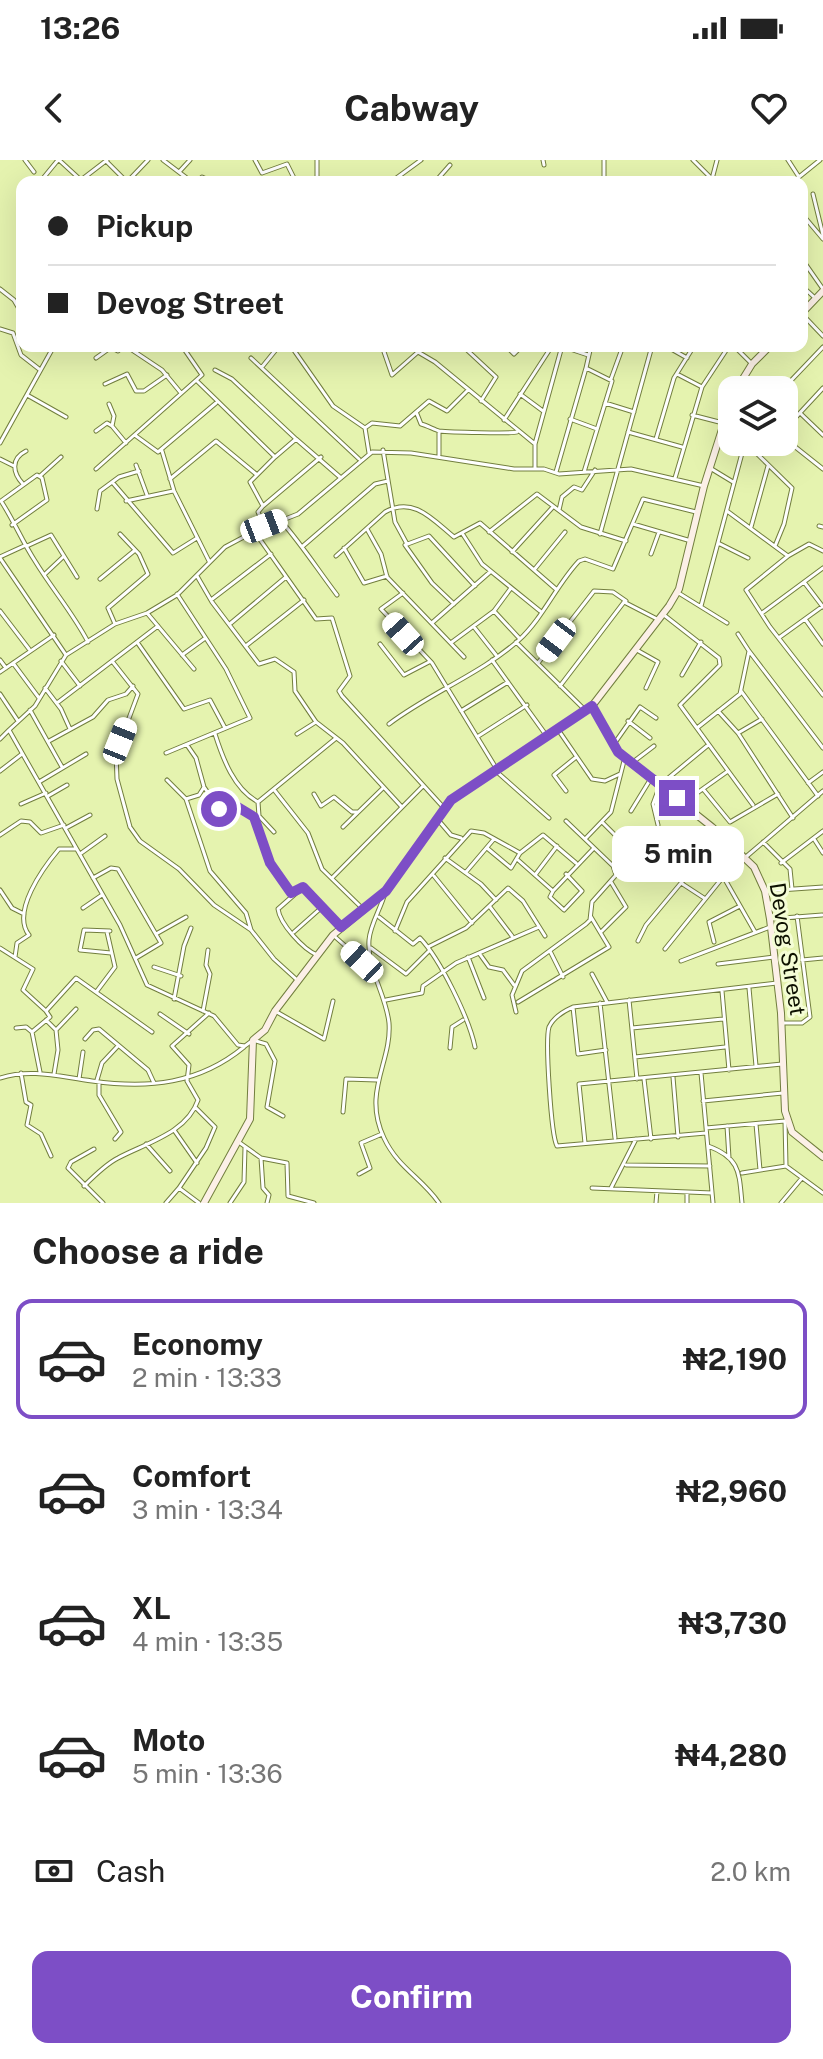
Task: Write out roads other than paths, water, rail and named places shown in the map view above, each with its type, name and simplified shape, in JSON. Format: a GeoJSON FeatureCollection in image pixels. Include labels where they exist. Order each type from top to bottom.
{"type":"FeatureCollection","features":[{"type":"Feature","properties":{"kind":"street"},"geometry":{"type":"LineString","coordinates":[[25,160],[34,172]]}},
{"type":"Feature","properties":{"kind":"street"},"geometry":{"type":"LineString","coordinates":[[45,176],[59,160],[77,176]]}},
{"type":"Feature","properties":{"kind":"street"},"geometry":{"type":"LineString","coordinates":[[88,176],[107,160],[122,176]]}},
{"type":"Feature","properties":{"kind":"street"},"geometry":{"type":"LineString","coordinates":[[133,176],[148,160]]}},
{"type":"Feature","properties":{"kind":"street"},"geometry":{"type":"LineString","coordinates":[[163,160],[185,176]]}},
{"type":"Feature","properties":{"kind":"street"},"geometry":{"type":"LineString","coordinates":[[179,172],[190,160]]}},
{"type":"Feature","properties":{"kind":"street"},"geometry":{"type":"LineString","coordinates":[[255,160],[262,173],[285,161]]}},
{"type":"Feature","properties":{"kind":"street"},"geometry":{"type":"LineString","coordinates":[[400,176],[421,160]]}},
{"type":"Feature","properties":{"kind":"street"},"geometry":{"type":"LineString","coordinates":[[693,160],[708,176]]}},
{"type":"Feature","properties":{"kind":"street"},"geometry":{"type":"LineString","coordinates":[[800,176],[821,160],[823,166]]}},
{"type":"Feature","properties":{"kind":"street"},"geometry":{"type":"LineString","coordinates":[[440,176],[450,165]]}},
{"type":"Feature","properties":{"kind":"street"},"geometry":{"type":"LineString","coordinates":[[813,194],[823,237]]}},
{"type":"Feature","properties":{"kind":"street"},"geometry":{"type":"LineString","coordinates":[[808,221],[823,237]]}},
{"type":"Feature","properties":{"kind":"street"},"geometry":{"type":"LineString","coordinates":[[808,268],[823,290],[808,308]]}},
{"type":"Feature","properties":{"kind":"street"},"geometry":{"type":"LineString","coordinates":[[0,289],[16,303]]}},
{"type":"Feature","properties":{"kind":"street"},"geometry":{"type":"LineString","coordinates":[[808,292],[816,299]]}},
{"type":"Feature","properties":{"kind":"street"},"geometry":{"type":"LineString","coordinates":[[808,320],[823,336]]}},
{"type":"Feature","properties":{"kind":"street"},"geometry":{"type":"LineString","coordinates":[[795,376],[823,347]]}},
{"type":"Feature","properties":{"kind":"street"},"geometry":{"type":"LineString","coordinates":[[21,352],[39,369]]}},
{"type":"Feature","properties":{"kind":"street"},"geometry":{"type":"LineString","coordinates":[[0,442],[50,352]]}},
{"type":"Feature","properties":{"kind":"street"},"geometry":{"type":"LineString","coordinates":[[96,358],[103,352]]}},
{"type":"Feature","properties":{"kind":"street"},"geometry":{"type":"LineString","coordinates":[[134,352],[167,375],[181,393]]}},
{"type":"Feature","properties":{"kind":"street"},"geometry":{"type":"LineString","coordinates":[[96,469],[197,381],[203,373],[187,352]]}},
{"type":"Feature","properties":{"kind":"street"},"geometry":{"type":"LineString","coordinates":[[262,367],[274,352]]}},
{"type":"Feature","properties":{"kind":"street"},"geometry":{"type":"LineString","coordinates":[[295,352],[333,406],[365,428],[369,453]]}},
{"type":"Feature","properties":{"kind":"street"},"geometry":{"type":"LineString","coordinates":[[383,352],[392,375],[418,352],[437,363],[535,444]]}},
{"type":"Feature","properties":{"kind":"street"},"geometry":{"type":"LineString","coordinates":[[469,352],[496,377],[481,401]]}},
{"type":"Feature","properties":{"kind":"street"},"geometry":{"type":"LineString","coordinates":[[504,420],[548,352]]}},
{"type":"Feature","properties":{"kind":"street"},"geometry":{"type":"LineString","coordinates":[[535,468],[535,444],[559,352]]}},
{"type":"Feature","properties":{"kind":"street"},"geometry":{"type":"LineString","coordinates":[[579,352],[588,355]]}},
{"type":"Feature","properties":{"kind":"street"},"geometry":{"type":"LineString","coordinates":[[556,473],[589,352]]}},
{"type":"Feature","properties":{"kind":"street"},"geometry":{"type":"LineString","coordinates":[[584,472],[621,352]]}},
{"type":"Feature","properties":{"kind":"street"},"geometry":{"type":"LineString","coordinates":[[600,534],[650,352]]}},
{"type":"Feature","properties":{"kind":"street"},"geometry":{"type":"LineString","coordinates":[[676,352],[687,358]]}},
{"type":"Feature","properties":{"kind":"street"},"geometry":{"type":"LineString","coordinates":[[656,439],[676,373],[690,352]]}},
{"type":"Feature","properties":{"kind":"street"},"geometry":{"type":"LineString","coordinates":[[674,479],[702,387],[727,352]]}},
{"type":"Feature","properties":{"kind":"street"},"geometry":{"type":"LineString","coordinates":[[738,352],[752,364]]}},
{"type":"Feature","properties":{"kind":"street"},"geometry":{"type":"LineString","coordinates":[[745,376],[764,352]]}},
{"type":"Feature","properties":{"kind":"street"},"geometry":{"type":"LineString","coordinates":[[251,358],[360,460]]}},
{"type":"Feature","properties":{"kind":"street"},"geometry":{"type":"LineString","coordinates":[[586,368],[611,379]]}},
{"type":"Feature","properties":{"kind":"street"},"geometry":{"type":"LineString","coordinates":[[215,370],[232,379],[341,478]]}},
{"type":"Feature","properties":{"kind":"street"},"geometry":{"type":"LineString","coordinates":[[676,373],[702,387]]}},
{"type":"Feature","properties":{"kind":"street"},"geometry":{"type":"LineString","coordinates":[[105,384],[127,374],[136,391],[144,391],[167,375]]}},
{"type":"Feature","properties":{"kind":"street"},"geometry":{"type":"LineString","coordinates":[[197,381],[216,403],[275,457]]}},
{"type":"Feature","properties":{"kind":"street"},"geometry":{"type":"LineString","coordinates":[[365,428],[374,423],[400,426],[429,401],[448,410],[468,390]]}},
{"type":"Feature","properties":{"kind":"street"},"geometry":{"type":"LineString","coordinates":[[822,391],[800,413],[823,435]]}},
{"type":"Feature","properties":{"kind":"street"},"geometry":{"type":"LineString","coordinates":[[520,394],[544,411]]}},
{"type":"Feature","properties":{"kind":"street"},"geometry":{"type":"LineString","coordinates":[[27,395],[66,417]]}},
{"type":"Feature","properties":{"kind":"street"},"geometry":{"type":"LineString","coordinates":[[136,436],[156,453],[162,451],[216,403]]}},
{"type":"Feature","properties":{"kind":"street"},"geometry":{"type":"LineString","coordinates":[[605,403],[634,412]]}},
{"type":"Feature","properties":{"kind":"street"},"geometry":{"type":"LineString","coordinates":[[109,404],[114,416],[112,426]]}},
{"type":"Feature","properties":{"kind":"street"},"geometry":{"type":"LineString","coordinates":[[417,414],[421,424],[439,431],[486,430],[504,435],[517,432]]}},
{"type":"Feature","properties":{"kind":"street"},"geometry":{"type":"LineString","coordinates":[[692,415],[718,422]]}},
{"type":"Feature","properties":{"kind":"street"},"geometry":{"type":"LineString","coordinates":[[570,419],[598,429]]}},
{"type":"Feature","properties":{"kind":"street"},"geometry":{"type":"LineString","coordinates":[[96,431],[107,423],[126,443]]}},
{"type":"Feature","properties":{"kind":"street"},"geometry":{"type":"LineString","coordinates":[[439,431],[439,456]]}},
{"type":"Feature","properties":{"kind":"street"},"geometry":{"type":"LineString","coordinates":[[628,432],[684,447]]}},
{"type":"Feature","properties":{"kind":"street"},"geometry":{"type":"LineString","coordinates":[[263,506],[250,482],[296,439]]}},
{"type":"Feature","properties":{"kind":"street"},"geometry":{"type":"LineString","coordinates":[[439,1203],[407,1173],[382,1134],[377,1080],[388,1038],[384,1000],[371,969],[369,946],[386,891],[444,808],[495,768],[548,738],[589,709],[660,616],[677,592],[718,440]]}},
{"type":"Feature","properties":{"kind":"street"},"geometry":{"type":"LineString","coordinates":[[170,479],[216,441],[256,474]]}},
{"type":"Feature","properties":{"kind":"street"},"geometry":{"type":"LineString","coordinates":[[798,449],[823,469]]}},
{"type":"Feature","properties":{"kind":"street"},"geometry":{"type":"LineString","coordinates":[[0,739],[40,698],[66,655],[115,624],[147,613],[177,594],[235,540],[300,513],[369,453],[383,450],[556,473],[616,468],[704,486]]}},
{"type":"Feature","properties":{"kind":"street"},"geometry":{"type":"LineString","coordinates":[[383,450],[392,508],[407,544],[405,547],[421,570],[454,604]]}},
{"type":"Feature","properties":{"kind":"street"},"geometry":{"type":"LineString","coordinates":[[23,484],[14,474],[14,466],[26,451]]}},
{"type":"Feature","properties":{"kind":"street"},"geometry":{"type":"LineString","coordinates":[[162,451],[174,491],[209,562]]}},
{"type":"Feature","properties":{"kind":"street"},"geometry":{"type":"LineString","coordinates":[[701,606],[741,456]]}},
{"type":"Feature","properties":{"kind":"street"},"geometry":{"type":"LineString","coordinates":[[758,456],[792,488],[784,524],[775,546]]}},
{"type":"Feature","properties":{"kind":"street"},"geometry":{"type":"LineString","coordinates":[[40,476],[61,457]]}},
{"type":"Feature","properties":{"kind":"street"},"geometry":{"type":"LineString","coordinates":[[264,526],[258,512],[321,457]]}},
{"type":"Feature","properties":{"kind":"street"},"geometry":{"type":"LineString","coordinates":[[0,459],[14,466]]}},
{"type":"Feature","properties":{"kind":"street"},"geometry":{"type":"LineString","coordinates":[[136,465],[148,496]]}},
{"type":"Feature","properties":{"kind":"street"},"geometry":{"type":"LineString","coordinates":[[751,528],[768,466]]}},
{"type":"Feature","properties":{"kind":"street"},"geometry":{"type":"LineString","coordinates":[[710,468],[733,482]]}},
{"type":"Feature","properties":{"kind":"street"},"geometry":{"type":"LineString","coordinates":[[559,510],[562,497],[574,487],[582,490],[595,470]]}},
{"type":"Feature","properties":{"kind":"street"},"geometry":{"type":"LineString","coordinates":[[97,509],[98,493],[119,477],[139,471]]}},
{"type":"Feature","properties":{"kind":"street"},"geometry":{"type":"LineString","coordinates":[[40,476],[34,474],[0,500],[12,525],[22,535],[88,642]]}},
{"type":"Feature","properties":{"kind":"street"},"geometry":{"type":"LineString","coordinates":[[12,525],[47,500],[40,476]]}},
{"type":"Feature","properties":{"kind":"street"},"geometry":{"type":"LineString","coordinates":[[303,546],[375,484],[388,481]]}},
{"type":"Feature","properties":{"kind":"street"},"geometry":{"type":"LineString","coordinates":[[113,483],[173,553],[197,538]]}},
{"type":"Feature","properties":{"kind":"street"},"geometry":{"type":"LineString","coordinates":[[126,501],[174,491]]}},
{"type":"Feature","properties":{"kind":"street"},"geometry":{"type":"LineString","coordinates":[[489,532],[536,494],[581,527],[626,541]]}},
{"type":"Feature","properties":{"kind":"street"},"geometry":{"type":"LineString","coordinates":[[389,724],[518,641],[582,559],[613,569],[644,499],[698,512]]}},
{"type":"Feature","properties":{"kind":"street"},"geometry":{"type":"LineString","coordinates":[[336,556],[392,508],[419,509],[452,536],[478,523],[557,590]]}},
{"type":"Feature","properties":{"kind":"street"},"geometry":{"type":"LineString","coordinates":[[512,552],[552,508]]}},
{"type":"Feature","properties":{"kind":"street"},"geometry":{"type":"LineString","coordinates":[[727,511],[788,556]]}},
{"type":"Feature","properties":{"kind":"street"},"geometry":{"type":"LineString","coordinates":[[280,520],[303,546],[309,560],[337,595]]}},
{"type":"Feature","properties":{"kind":"street"},"geometry":{"type":"LineString","coordinates":[[633,524],[691,542]]}},
{"type":"Feature","properties":{"kind":"street"},"geometry":{"type":"LineString","coordinates":[[367,529],[383,558],[387,576],[464,657]]}},
{"type":"Feature","properties":{"kind":"street"},"geometry":{"type":"LineString","coordinates":[[254,531],[317,620],[333,620],[350,676],[339,691],[342,696],[444,808]]}},
{"type":"Feature","properties":{"kind":"street"},"geometry":{"type":"LineString","coordinates":[[534,570],[565,532]]}},
{"type":"Feature","properties":{"kind":"street"},"geometry":{"type":"LineString","coordinates":[[651,554],[659,532]]}},
{"type":"Feature","properties":{"kind":"street"},"geometry":{"type":"LineString","coordinates":[[462,533],[490,572],[540,612]]}},
{"type":"Feature","properties":{"kind":"street"},"geometry":{"type":"LineString","coordinates":[[115,624],[106,610],[148,574],[120,534]]}},
{"type":"Feature","properties":{"kind":"street"},"geometry":{"type":"LineString","coordinates":[[66,655],[0,557],[51,535],[77,577]]}},
{"type":"Feature","properties":{"kind":"street"},"geometry":{"type":"LineString","coordinates":[[407,544],[429,536],[475,586]]}},
{"type":"Feature","properties":{"kind":"street"},"geometry":{"type":"LineString","coordinates":[[718,543],[748,558]]}},
{"type":"Feature","properties":{"kind":"street"},"geometry":{"type":"LineString","coordinates":[[823,551],[809,544],[747,588],[761,614],[821,687],[823,695]]}},
{"type":"Feature","properties":{"kind":"street"},"geometry":{"type":"LineString","coordinates":[[344,548],[365,583],[387,576]]}},
{"type":"Feature","properties":{"kind":"street"},"geometry":{"type":"LineString","coordinates":[[100,579],[133,550]]}},
{"type":"Feature","properties":{"kind":"street"},"geometry":{"type":"LineString","coordinates":[[211,600],[271,554]]}},
{"type":"Feature","properties":{"kind":"street"},"geometry":{"type":"LineString","coordinates":[[45,574],[63,557]]}},
{"type":"Feature","properties":{"kind":"street"},"geometry":{"type":"LineString","coordinates":[[761,614],[823,568]]}},
{"type":"Feature","properties":{"kind":"street"},"geometry":{"type":"LineString","coordinates":[[433,622],[490,572]]}},
{"type":"Feature","properties":{"kind":"street"},"geometry":{"type":"LineString","coordinates":[[197,576],[211,600],[261,665],[275,659],[294,672],[296,693],[316,722],[336,738],[401,806]]}},
{"type":"Feature","properties":{"kind":"street"},"geometry":{"type":"LineString","coordinates":[[230,624],[286,577]]}},
{"type":"Feature","properties":{"kind":"street"},"geometry":{"type":"LineString","coordinates":[[779,638],[823,606],[804,582]]}},
{"type":"Feature","properties":{"kind":"street"},"geometry":{"type":"LineString","coordinates":[[452,642],[494,611],[511,588]]}},
{"type":"Feature","properties":{"kind":"street"},"geometry":{"type":"LineString","coordinates":[[538,663],[594,591],[613,592],[701,642],[721,662],[680,703],[753,805]]}},
{"type":"Feature","properties":{"kind":"street"},"geometry":{"type":"LineString","coordinates":[[677,592],[727,623]]}},
{"type":"Feature","properties":{"kind":"street"},"geometry":{"type":"LineString","coordinates":[[403,593],[381,609],[429,662],[495,768],[549,818]]}},
{"type":"Feature","properties":{"kind":"street"},"geometry":{"type":"LineString","coordinates":[[166,753],[250,716],[226,669],[177,594]]}},
{"type":"Feature","properties":{"kind":"street"},"geometry":{"type":"LineString","coordinates":[[246,646],[304,600]]}},
{"type":"Feature","properties":{"kind":"street"},"geometry":{"type":"LineString","coordinates":[[560,686],[626,601]]}},
{"type":"Feature","properties":{"kind":"street"},"geometry":{"type":"LineString","coordinates":[[0,611],[29,651]]}},
{"type":"Feature","properties":{"kind":"street"},"geometry":{"type":"LineString","coordinates":[[494,611],[560,686],[589,709]]}},
{"type":"Feature","properties":{"kind":"street"},"geometry":{"type":"LineString","coordinates":[[147,613],[194,669]]}},
{"type":"Feature","properties":{"kind":"street"},"geometry":{"type":"LineString","coordinates":[[805,619],[823,644]]}},
{"type":"Feature","properties":{"kind":"street"},"geometry":{"type":"LineString","coordinates":[[57,703],[158,626]]}},
{"type":"Feature","properties":{"kind":"street"},"geometry":{"type":"LineString","coordinates":[[474,627],[496,655]]}},
{"type":"Feature","properties":{"kind":"street"},"geometry":{"type":"LineString","coordinates":[[738,634],[823,748]]}},
{"type":"Feature","properties":{"kind":"street"},"geometry":{"type":"LineString","coordinates":[[0,672],[54,635]]}},
{"type":"Feature","properties":{"kind":"street"},"geometry":{"type":"LineString","coordinates":[[182,655],[204,639]]}},
{"type":"Feature","properties":{"kind":"street"},"geometry":{"type":"LineString","coordinates":[[137,642],[184,709],[210,700],[225,728]]}},
{"type":"Feature","properties":{"kind":"street"},"geometry":{"type":"LineString","coordinates":[[682,675],[701,642]]}},
{"type":"Feature","properties":{"kind":"street"},"geometry":{"type":"LineString","coordinates":[[380,644],[404,675],[429,662]]}},
{"type":"Feature","properties":{"kind":"street"},"geometry":{"type":"LineString","coordinates":[[635,649],[658,662],[646,688]]}},
{"type":"Feature","properties":{"kind":"street"},"geometry":{"type":"LineString","coordinates":[[697,728],[741,691],[749,651]]}},
{"type":"Feature","properties":{"kind":"street"},"geometry":{"type":"LineString","coordinates":[[491,659],[548,738]]}},
{"type":"Feature","properties":{"kind":"street"},"geometry":{"type":"LineString","coordinates":[[0,660],[6,668]]}},
{"type":"Feature","properties":{"kind":"street"},"geometry":{"type":"LineString","coordinates":[[61,661],[80,687]]}},
{"type":"Feature","properties":{"kind":"street"},"geometry":{"type":"LineString","coordinates":[[112,661],[138,697],[117,750],[116,762],[130,827],[143,845],[179,869],[219,910],[251,930],[289,974],[300,979]]}},
{"type":"Feature","properties":{"kind":"street"},"geometry":{"type":"LineString","coordinates":[[13,663],[40,698]]}},
{"type":"Feature","properties":{"kind":"street"},"geometry":{"type":"LineString","coordinates":[[458,710],[466,711],[508,682]]}},
{"type":"Feature","properties":{"kind":"street"},"geometry":{"type":"LineString","coordinates":[[49,741],[93,717],[108,700],[126,694],[133,686]]}},
{"type":"Feature","properties":{"kind":"street"},"geometry":{"type":"LineString","coordinates":[[45,688],[57,703],[70,729]]}},
{"type":"Feature","properties":{"kind":"street"},"geometry":{"type":"LineString","coordinates":[[741,691],[818,796]]}},
{"type":"Feature","properties":{"kind":"street"},"geometry":{"type":"LineString","coordinates":[[0,694],[18,721]]}},
{"type":"Feature","properties":{"kind":"street"},"geometry":{"type":"LineString","coordinates":[[477,737],[527,705]]}},
{"type":"Feature","properties":{"kind":"street"},"geometry":{"type":"LineString","coordinates":[[614,744],[641,706],[656,718]]}},
{"type":"Feature","properties":{"kind":"street","name":"Devog Street"},"geometry":{"type":"LineString","coordinates":[[589,709],[625,757],[744,855],[765,891],[781,1023],[786,1121]]}},
{"type":"Feature","properties":{"kind":"street"},"geometry":{"type":"LineString","coordinates":[[30,710],[62,767]]}},
{"type":"Feature","properties":{"kind":"street"},"geometry":{"type":"LineString","coordinates":[[718,711],[738,733],[793,818]]}},
{"type":"Feature","properties":{"kind":"street"},"geometry":{"type":"LineString","coordinates":[[738,733],[762,719]]}},
{"type":"Feature","properties":{"kind":"street"},"geometry":{"type":"LineString","coordinates":[[628,721],[650,738]]}},
{"type":"Feature","properties":{"kind":"street"},"geometry":{"type":"LineString","coordinates":[[297,734],[316,722]]}},
{"type":"Feature","properties":{"kind":"street"},"geometry":{"type":"LineString","coordinates":[[9,730],[120,925],[147,985],[209,1013],[225,1026],[238,1045],[245,1046]]}},
{"type":"Feature","properties":{"kind":"street"},"geometry":{"type":"LineString","coordinates":[[559,731],[575,758],[596,781],[620,774]]}},
{"type":"Feature","properties":{"kind":"street"},"geometry":{"type":"LineString","coordinates":[[215,734],[235,778],[245,793],[258,802]]}},
{"type":"Feature","properties":{"kind":"street"},"geometry":{"type":"LineString","coordinates":[[258,802],[336,738]]}},
{"type":"Feature","properties":{"kind":"street"},"geometry":{"type":"LineString","coordinates":[[187,743],[196,758],[204,787],[220,810],[236,806],[254,817],[270,863],[291,893]]}},
{"type":"Feature","properties":{"kind":"street"},"geometry":{"type":"LineString","coordinates":[[658,825],[653,804],[660,785],[708,745]]}},
{"type":"Feature","properties":{"kind":"street"},"geometry":{"type":"LineString","coordinates":[[633,762],[654,746]]}},
{"type":"Feature","properties":{"kind":"street"},"geometry":{"type":"LineString","coordinates":[[0,771],[23,753]]}},
{"type":"Feature","properties":{"kind":"street"},"geometry":{"type":"LineString","coordinates":[[39,782],[86,754]]}},
{"type":"Feature","properties":{"kind":"street"},"geometry":{"type":"LineString","coordinates":[[585,839],[611,812],[625,757]]}},
{"type":"Feature","properties":{"kind":"street"},"geometry":{"type":"LineString","coordinates":[[566,791],[554,775],[575,758]]}},
{"type":"Feature","properties":{"kind":"street"},"geometry":{"type":"LineString","coordinates":[[683,803],[728,771]]}},
{"type":"Feature","properties":{"kind":"street"},"geometry":{"type":"LineString","coordinates":[[808,783],[823,772]]}},
{"type":"Feature","properties":{"kind":"street"},"geometry":{"type":"LineString","coordinates":[[631,811],[652,777]]}},
{"type":"Feature","properties":{"kind":"street"},"geometry":{"type":"LineString","coordinates":[[167,780],[186,799],[210,871],[246,913],[251,930]]}},
{"type":"Feature","properties":{"kind":"street"},"geometry":{"type":"LineString","coordinates":[[21,804],[67,785]]}},
{"type":"Feature","properties":{"kind":"street"},"geometry":{"type":"LineString","coordinates":[[332,878],[423,786]]}},
{"type":"Feature","properties":{"kind":"street"},"geometry":{"type":"LineString","coordinates":[[186,799],[199,795],[204,787]]}},
{"type":"Feature","properties":{"kind":"street"},"geometry":{"type":"LineString","coordinates":[[343,827],[383,788]]}},
{"type":"Feature","properties":{"kind":"street"},"geometry":{"type":"LineString","coordinates":[[703,789],[730,822],[753,805],[778,794]]}},
{"type":"Feature","properties":{"kind":"street"},"geometry":{"type":"LineString","coordinates":[[275,791],[308,833],[320,864],[363,909]]}},
{"type":"Feature","properties":{"kind":"street"},"geometry":{"type":"LineString","coordinates":[[665,949],[723,876],[744,855],[823,791]]}},
{"type":"Feature","properties":{"kind":"street"},"geometry":{"type":"LineString","coordinates":[[314,794],[321,806],[334,797],[352,812],[358,812]]}},
{"type":"Feature","properties":{"kind":"street"},"geometry":{"type":"LineString","coordinates":[[258,802],[259,816],[274,832]]}},
{"type":"Feature","properties":{"kind":"street"},"geometry":{"type":"LineString","coordinates":[[0,835],[21,821],[30,822],[41,833],[65,827],[90,815]]}},
{"type":"Feature","properties":{"kind":"street"},"geometry":{"type":"LineString","coordinates":[[437,818],[451,835],[461,837]]}},
{"type":"Feature","properties":{"kind":"street"},"geometry":{"type":"LineString","coordinates":[[518,1002],[563,978],[609,947],[591,917],[592,902],[616,875],[615,869],[566,821]]}},
{"type":"Feature","properties":{"kind":"street"},"geometry":{"type":"LineString","coordinates":[[602,822],[622,842]]}},
{"type":"Feature","properties":{"kind":"street"},"geometry":{"type":"LineString","coordinates":[[395,931],[407,902],[433,875],[461,837],[473,830],[520,853]]}},
{"type":"Feature","properties":{"kind":"street"},"geometry":{"type":"LineString","coordinates":[[781,863],[823,831]]}},
{"type":"Feature","properties":{"kind":"street"},"geometry":{"type":"LineString","coordinates":[[638,941],[646,925],[719,833]]}},
{"type":"Feature","properties":{"kind":"street"},"geometry":{"type":"LineString","coordinates":[[80,854],[105,836]]}},
{"type":"Feature","properties":{"kind":"street"},"geometry":{"type":"LineString","coordinates":[[487,848],[511,868],[520,853],[540,836],[558,845],[576,863]]}},
{"type":"Feature","properties":{"kind":"street"},"geometry":{"type":"LineString","coordinates":[[466,872],[494,839]]}},
{"type":"Feature","properties":{"kind":"street"},"geometry":{"type":"LineString","coordinates":[[814,839],[823,853]]}},
{"type":"Feature","properties":{"kind":"street"},"geometry":{"type":"LineString","coordinates":[[763,842],[791,871],[792,889]]}},
{"type":"Feature","properties":{"kind":"street"},"geometry":{"type":"LineString","coordinates":[[535,875],[558,845]]}},
{"type":"Feature","properties":{"kind":"street"},"geometry":{"type":"LineString","coordinates":[[566,874],[581,889],[578,899],[564,910],[550,897],[566,874],[594,848]]}},
{"type":"Feature","properties":{"kind":"street"},"geometry":{"type":"LineString","coordinates":[[15,957],[17,943],[29,935],[22,924],[36,883],[58,851],[76,849]]}},
{"type":"Feature","properties":{"kind":"street"},"geometry":{"type":"LineString","coordinates":[[445,858],[466,872],[496,900]]}},
{"type":"Feature","properties":{"kind":"street"},"geometry":{"type":"LineString","coordinates":[[518,860],[553,891]]}},
{"type":"Feature","properties":{"kind":"street"},"geometry":{"type":"LineString","coordinates":[[93,878],[111,868],[120,871],[156,934],[159,945],[136,958]]}},
{"type":"Feature","properties":{"kind":"street"},"geometry":{"type":"LineString","coordinates":[[433,875],[454,896],[472,923]]}},
{"type":"Feature","properties":{"kind":"street"},"geometry":{"type":"LineString","coordinates":[[723,876],[755,932]]}},
{"type":"Feature","properties":{"kind":"street"},"geometry":{"type":"LineString","coordinates":[[602,932],[626,907],[611,882]]}},
{"type":"Feature","properties":{"kind":"street"},"geometry":{"type":"LineString","coordinates":[[681,883],[704,899]]}},
{"type":"Feature","properties":{"kind":"street"},"geometry":{"type":"LineString","coordinates":[[317,955],[293,933],[277,912],[291,893],[303,887],[341,927]]}},
{"type":"Feature","properties":{"kind":"street"},"geometry":{"type":"LineString","coordinates":[[765,891],[823,887]]}},
{"type":"Feature","properties":{"kind":"street"},"geometry":{"type":"LineString","coordinates":[[369,946],[406,974],[428,949],[472,923],[510,889],[523,901],[545,936]]}},
{"type":"Feature","properties":{"kind":"street"},"geometry":{"type":"LineString","coordinates":[[0,890],[12,908],[24,914]]}},
{"type":"Feature","properties":{"kind":"street"},"geometry":{"type":"LineString","coordinates":[[0,1078],[40,1072],[98,1082],[187,1081],[231,1058],[265,1030],[275,1011],[333,935],[386,891]]}},
{"type":"Feature","properties":{"kind":"street"},"geometry":{"type":"LineString","coordinates":[[83,908],[102,895]]}},
{"type":"Feature","properties":{"kind":"street"},"geometry":{"type":"LineString","coordinates":[[714,942],[709,922],[740,906]]}},
{"type":"Feature","properties":{"kind":"street"},"geometry":{"type":"LineString","coordinates":[[490,907],[513,937]]}},
{"type":"Feature","properties":{"kind":"street"},"geometry":{"type":"LineString","coordinates":[[293,933],[321,908]]}},
{"type":"Feature","properties":{"kind":"street"},"geometry":{"type":"LineString","coordinates":[[681,961],[770,923],[797,916],[822,915]]}},
{"type":"Feature","properties":{"kind":"street"},"geometry":{"type":"LineString","coordinates":[[377,916],[413,944],[420,938],[464,1016],[475,1047]]}},
{"type":"Feature","properties":{"kind":"street"},"geometry":{"type":"LineString","coordinates":[[781,1023],[802,1023],[810,1017],[797,916]]}},
{"type":"Feature","properties":{"kind":"street"},"geometry":{"type":"LineString","coordinates":[[156,934],[186,917]]}},
{"type":"Feature","properties":{"kind":"street"},"geometry":{"type":"LineString","coordinates":[[514,985],[522,971],[591,917]]}},
{"type":"Feature","properties":{"kind":"street"},"geometry":{"type":"LineString","coordinates":[[110,932],[120,925]]}},
{"type":"Feature","properties":{"kind":"street"},"geometry":{"type":"LineString","coordinates":[[384,1000],[422,993],[423,986],[468,957],[539,927]]}},
{"type":"Feature","properties":{"kind":"street"},"geometry":{"type":"LineString","coordinates":[[174,999],[181,976],[184,946],[191,928]]}},
{"type":"Feature","properties":{"kind":"street"},"geometry":{"type":"LineString","coordinates":[[111,953],[80,950],[84,930],[123,931]]}},
{"type":"Feature","properties":{"kind":"street"},"geometry":{"type":"LineString","coordinates":[[97,991],[115,967],[110,932]]}},
{"type":"Feature","properties":{"kind":"street"},"geometry":{"type":"LineString","coordinates":[[333,935],[371,969]]}},
{"type":"Feature","properties":{"kind":"street"},"geometry":{"type":"LineString","coordinates":[[0,948],[33,969],[24,982],[23,993],[50,1014],[32,1032]]}},
{"type":"Feature","properties":{"kind":"street"},"geometry":{"type":"LineString","coordinates":[[203,1011],[210,973],[206,965],[208,950]]}},
{"type":"Feature","properties":{"kind":"street"},"geometry":{"type":"LineString","coordinates":[[550,951],[563,978]]}},
{"type":"Feature","properties":{"kind":"street"},"geometry":{"type":"LineString","coordinates":[[479,953],[489,967],[503,970],[514,985],[516,1012]]}},
{"type":"Feature","properties":{"kind":"street"},"geometry":{"type":"LineString","coordinates":[[468,957],[484,998]]}},
{"type":"Feature","properties":{"kind":"street"},"geometry":{"type":"LineString","coordinates":[[718,964],[774,957]]}},
{"type":"Feature","properties":{"kind":"street"},"geometry":{"type":"LineString","coordinates":[[802,960],[823,958]]}},
{"type":"Feature","properties":{"kind":"street"},"geometry":{"type":"LineString","coordinates":[[154,967],[181,976]]}},
{"type":"Feature","properties":{"kind":"street"},"geometry":{"type":"LineString","coordinates":[[592,974],[607,1002]]}},
{"type":"Feature","properties":{"kind":"street"},"geometry":{"type":"LineString","coordinates":[[46,1011],[76,978],[152,1032]]}},
{"type":"Feature","properties":{"kind":"street"},"geometry":{"type":"LineString","coordinates":[[777,983],[573,1007],[556,1018],[548,1029],[554,1143],[562,1147],[615,1139],[678,1137],[727,1126],[786,1121]]}},
{"type":"Feature","properties":{"kind":"street"},"geometry":{"type":"LineString","coordinates":[[749,988],[756,1066]]}},
{"type":"Feature","properties":{"kind":"street"},"geometry":{"type":"LineString","coordinates":[[722,991],[729,1070]]}},
{"type":"Feature","properties":{"kind":"street"},"geometry":{"type":"LineString","coordinates":[[629,1000],[637,1079]]}},
{"type":"Feature","properties":{"kind":"street"},"geometry":{"type":"LineString","coordinates":[[275,1011],[324,1039],[333,1001]]}},
{"type":"Feature","properties":{"kind":"street"},"geometry":{"type":"LineString","coordinates":[[600,1003],[615,1139]]}},
{"type":"Feature","properties":{"kind":"street"},"geometry":{"type":"LineString","coordinates":[[573,1007],[578,1054],[606,1050]]}},
{"type":"Feature","properties":{"kind":"street"},"geometry":{"type":"LineString","coordinates":[[56,1030],[76,1009]]}},
{"type":"Feature","properties":{"kind":"street"},"geometry":{"type":"LineString","coordinates":[[84,1186],[114,1160],[174,1130],[195,1107],[198,1100],[187,1081],[189,1065],[172,1046],[209,1013]]}},
{"type":"Feature","properties":{"kind":"street"},"geometry":{"type":"LineString","coordinates":[[160,1014],[189,1034]]}},
{"type":"Feature","properties":{"kind":"street"},"geometry":{"type":"LineString","coordinates":[[450,1048],[452,1027],[462,1023],[464,1016]]}},
{"type":"Feature","properties":{"kind":"street"},"geometry":{"type":"LineString","coordinates":[[632,1028],[723,1019]]}},
{"type":"Feature","properties":{"kind":"street"},"geometry":{"type":"LineString","coordinates":[[46,1020],[56,1030],[58,1050],[54,1075]]}},
{"type":"Feature","properties":{"kind":"street"},"geometry":{"type":"LineString","coordinates":[[16,1028],[26,1027],[32,1032],[40,1072]]}},
{"type":"Feature","properties":{"kind":"street"},"geometry":{"type":"LineString","coordinates":[[85,1039],[96,1028],[148,1070],[154,1083]]}},
{"type":"Feature","properties":{"kind":"street"},"geometry":{"type":"LineString","coordinates":[[253,1040],[266,1044],[273,1052],[274,1081],[267,1107],[283,1116]]}},
{"type":"Feature","properties":{"kind":"street"},"geometry":{"type":"LineString","coordinates":[[179,1188],[201,1203],[242,1145],[252,1112],[253,1040]]}},
{"type":"Feature","properties":{"kind":"street"},"geometry":{"type":"LineString","coordinates":[[115,1139],[121,1132],[99,1095],[98,1082],[102,1063],[117,1047]]}},
{"type":"Feature","properties":{"kind":"street"},"geometry":{"type":"LineString","coordinates":[[635,1057],[725,1047]]}},
{"type":"Feature","properties":{"kind":"street"},"geometry":{"type":"LineString","coordinates":[[79,1079],[83,1052]]}},
{"type":"Feature","properties":{"kind":"street"},"geometry":{"type":"LineString","coordinates":[[585,1144],[579,1084],[782,1064]]}},
{"type":"Feature","properties":{"kind":"street"},"geometry":{"type":"LineString","coordinates":[[21,1073],[26,1102],[31,1105],[27,1125],[41,1134],[51,1156]]}},
{"type":"Feature","properties":{"kind":"street"},"geometry":{"type":"LineString","coordinates":[[701,1073],[713,1203]]}},
{"type":"Feature","properties":{"kind":"street"},"geometry":{"type":"LineString","coordinates":[[673,1077],[678,1137]]}},
{"type":"Feature","properties":{"kind":"street"},"geometry":{"type":"LineString","coordinates":[[343,1112],[346,1078],[377,1080]]}},
{"type":"Feature","properties":{"kind":"street"},"geometry":{"type":"LineString","coordinates":[[644,1079],[651,1139]]}},
{"type":"Feature","properties":{"kind":"street"},"geometry":{"type":"LineString","coordinates":[[703,1101],[784,1093]]}},
{"type":"Feature","properties":{"kind":"street"},"geometry":{"type":"LineString","coordinates":[[166,1203],[197,1164],[215,1127],[195,1107]]}},
{"type":"Feature","properties":{"kind":"street"},"geometry":{"type":"LineString","coordinates":[[786,1121],[786,1166]]}},
{"type":"Feature","properties":{"kind":"street"},"geometry":{"type":"LineString","coordinates":[[786,1121],[796,1137],[823,1156]]}},
{"type":"Feature","properties":{"kind":"street"},"geometry":{"type":"LineString","coordinates":[[777,1122],[785,1131]]}},
{"type":"Feature","properties":{"kind":"street"},"geometry":{"type":"LineString","coordinates":[[756,1124],[760,1170]]}},
{"type":"Feature","properties":{"kind":"street"},"geometry":{"type":"LineString","coordinates":[[727,1126],[729,1158]]}},
{"type":"Feature","properties":{"kind":"street"},"geometry":{"type":"LineString","coordinates":[[174,1130],[197,1164]]}},
{"type":"Feature","properties":{"kind":"street"},"geometry":{"type":"LineString","coordinates":[[359,1174],[370,1168],[361,1143],[382,1134]]}},
{"type":"Feature","properties":{"kind":"street"},"geometry":{"type":"LineString","coordinates":[[611,1188],[626,1165],[636,1139]]}},
{"type":"Feature","properties":{"kind":"street"},"geometry":{"type":"LineString","coordinates":[[146,1144],[170,1171]]}},
{"type":"Feature","properties":{"kind":"street"},"geometry":{"type":"LineString","coordinates":[[242,1145],[261,1158],[287,1163],[288,1196],[303,1203],[314,1203]]}},
{"type":"Feature","properties":{"kind":"street"},"geometry":{"type":"LineString","coordinates":[[230,1203],[244,1182],[242,1145]]}},
{"type":"Feature","properties":{"kind":"street"},"geometry":{"type":"LineString","coordinates":[[708,1146],[729,1158],[742,1173],[742,1203]]}},
{"type":"Feature","properties":{"kind":"street"},"geometry":{"type":"LineString","coordinates":[[94,1149],[69,1165],[84,1186],[103,1203]]}},
{"type":"Feature","properties":{"kind":"street"},"geometry":{"type":"LineString","coordinates":[[261,1158],[262,1186],[270,1198],[267,1203]]}},
{"type":"Feature","properties":{"kind":"street"},"geometry":{"type":"LineString","coordinates":[[626,1165],[710,1166]]}},
{"type":"Feature","properties":{"kind":"street"},"geometry":{"type":"LineString","coordinates":[[742,1173],[786,1166],[823,1193]]}},
{"type":"Feature","properties":{"kind":"street"},"geometry":{"type":"LineString","coordinates":[[783,1202],[802,1178]]}},
{"type":"Feature","properties":{"kind":"street"},"geometry":{"type":"LineString","coordinates":[[592,1188],[712,1193]]}},
{"type":"Feature","properties":{"kind":"street"},"geometry":{"type":"LineString","coordinates":[[656,1203],[657,1191]]}},
{"type":"Feature","properties":{"kind":"street"},"geometry":{"type":"LineString","coordinates":[[687,1192],[687,1203]]}}]}
